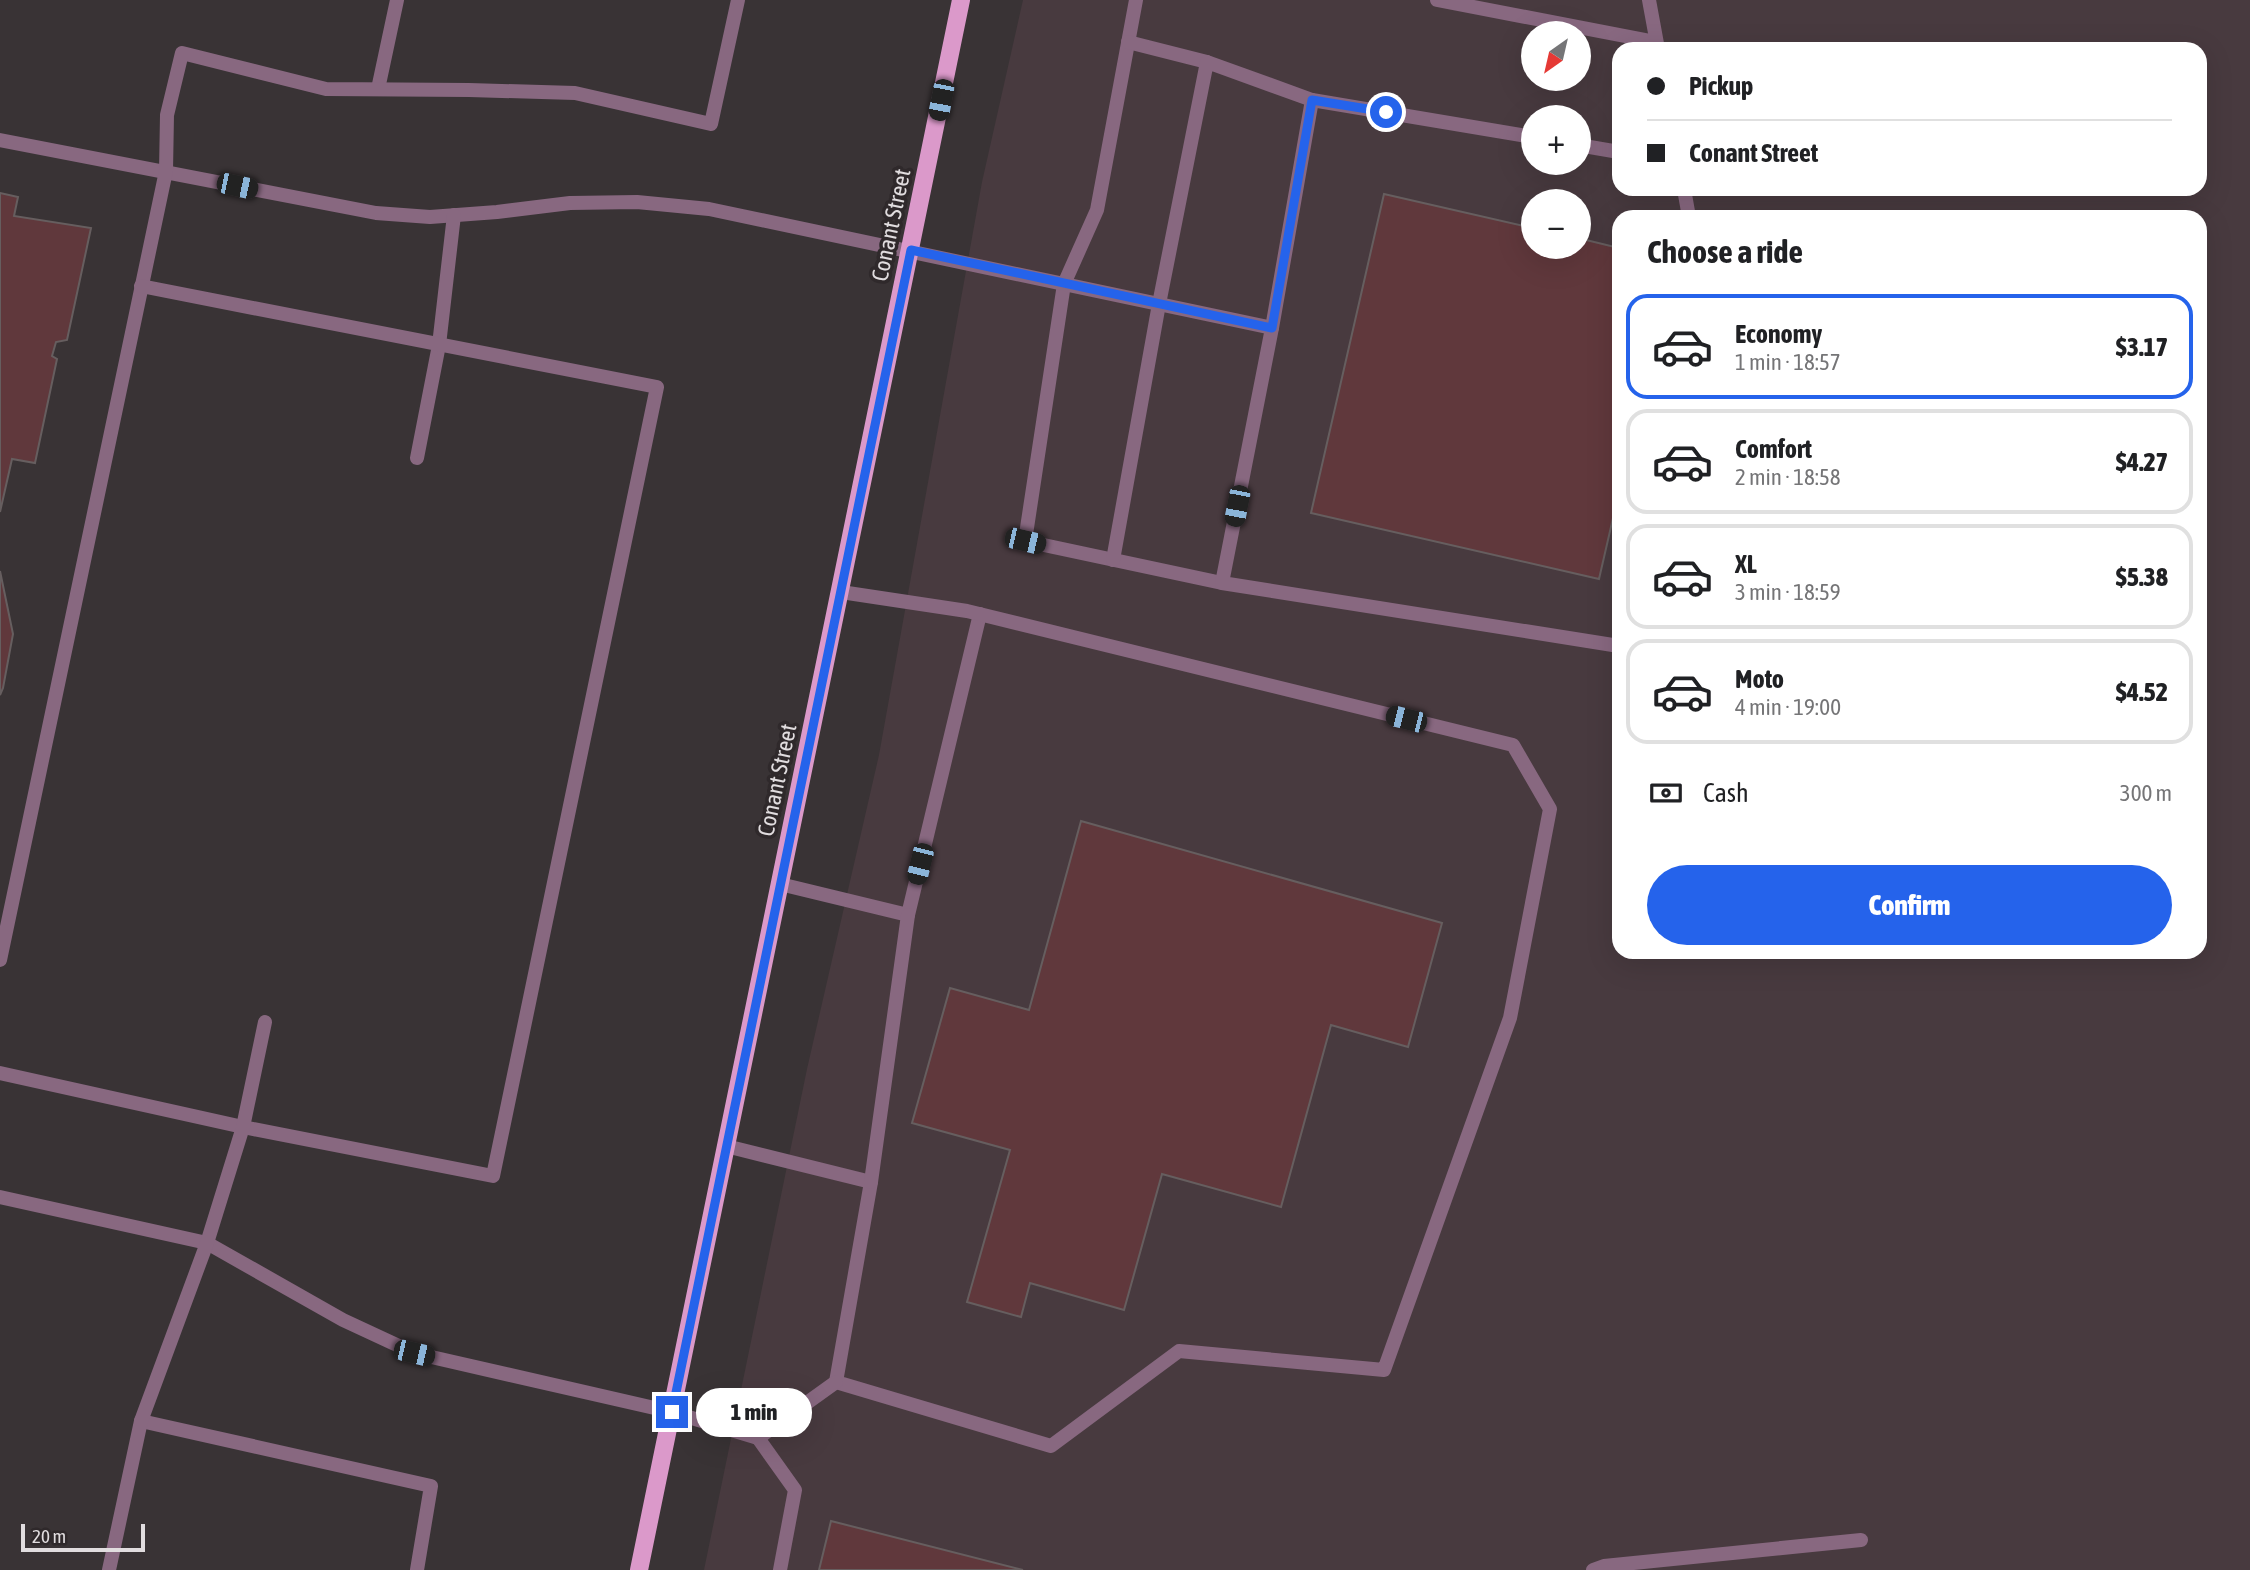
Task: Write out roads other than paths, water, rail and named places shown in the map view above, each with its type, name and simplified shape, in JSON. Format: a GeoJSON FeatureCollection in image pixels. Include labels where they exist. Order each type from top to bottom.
{"type":"FeatureCollection","features":[{"type":"Feature","properties":{"kind":"main road","name":"Conant Street"},"geometry":{"type":"LineString","coordinates":[[639,1570],[961,0]]}},
{"type":"Feature","properties":{"kind":"lane"},"geometry":{"type":"LineString","coordinates":[[378,89],[397,0]]}},
{"type":"Feature","properties":{"kind":"lane"},"geometry":{"type":"LineString","coordinates":[[0,960],[166,171],[167,116],[182,53],[326,89],[575,93],[711,124],[738,0]]}},
{"type":"Feature","properties":{"kind":"lane"},"geometry":{"type":"LineString","coordinates":[[1136,0],[1097,210],[1064,284],[1025,541],[1222,583],[1612,645]]}},
{"type":"Feature","properties":{"kind":"lane"},"geometry":{"type":"LineString","coordinates":[[1437,0],[1638,42]]}},
{"type":"Feature","properties":{"kind":"lane"},"geometry":{"type":"LineString","coordinates":[[1649,0],[1656,42]]}},
{"type":"Feature","properties":{"kind":"lane"},"geometry":{"type":"LineString","coordinates":[[1128,42],[1206,62],[1312,100],[1521,135]]}},
{"type":"Feature","properties":{"kind":"lane"},"geometry":{"type":"LineString","coordinates":[[1113,560],[1158,304],[1206,62]]}},
{"type":"Feature","properties":{"kind":"lane"},"geometry":{"type":"LineString","coordinates":[[1222,583],[1272,328],[1312,100]]}},
{"type":"Feature","properties":{"kind":"lane"},"geometry":{"type":"LineString","coordinates":[[0,140],[376,213],[430,217],[570,203],[636,202],[709,209],[1272,328]]}},
{"type":"Feature","properties":{"kind":"lane"},"geometry":{"type":"LineString","coordinates":[[1591,147],[1612,151]]}},
{"type":"Feature","properties":{"kind":"lane"},"geometry":{"type":"LineString","coordinates":[[417,458],[439,345],[454,215]]}},
{"type":"Feature","properties":{"kind":"lane"},"geometry":{"type":"LineString","coordinates":[[0,1073],[243,1127],[493,1176],[657,387],[141,286]]}},
{"type":"Feature","properties":{"kind":"lane"},"geometry":{"type":"LineString","coordinates":[[836,1382],[1051,1446],[1180,1351],[1384,1370],[1510,1018],[1550,809],[1513,745],[981,614],[841,592]]}},
{"type":"Feature","properties":{"kind":"lane"},"geometry":{"type":"LineString","coordinates":[[758,1438],[836,1382],[871,1182],[908,915],[981,614]]}},
{"type":"Feature","properties":{"kind":"lane"},"geometry":{"type":"LineString","coordinates":[[780,884],[908,915]]}},
{"type":"Feature","properties":{"kind":"lane"},"geometry":{"type":"LineString","coordinates":[[109,1570],[141,1421],[207,1243],[243,1127],[265,1022]]}},
{"type":"Feature","properties":{"kind":"lane"},"geometry":{"type":"LineString","coordinates":[[726,1146],[871,1182]]}},
{"type":"Feature","properties":{"kind":"lane"},"geometry":{"type":"LineString","coordinates":[[0,1196],[207,1243],[343,1320],[414,1353],[672,1412],[758,1438],[795,1490],[780,1570]]}},
{"type":"Feature","properties":{"kind":"lane"},"geometry":{"type":"LineString","coordinates":[[141,1421],[431,1486],[417,1570]]}},
{"type":"Feature","properties":{"kind":"lane"},"geometry":{"type":"LineString","coordinates":[[1593,1570],[1604,1566],[1861,1540]]}}]}
